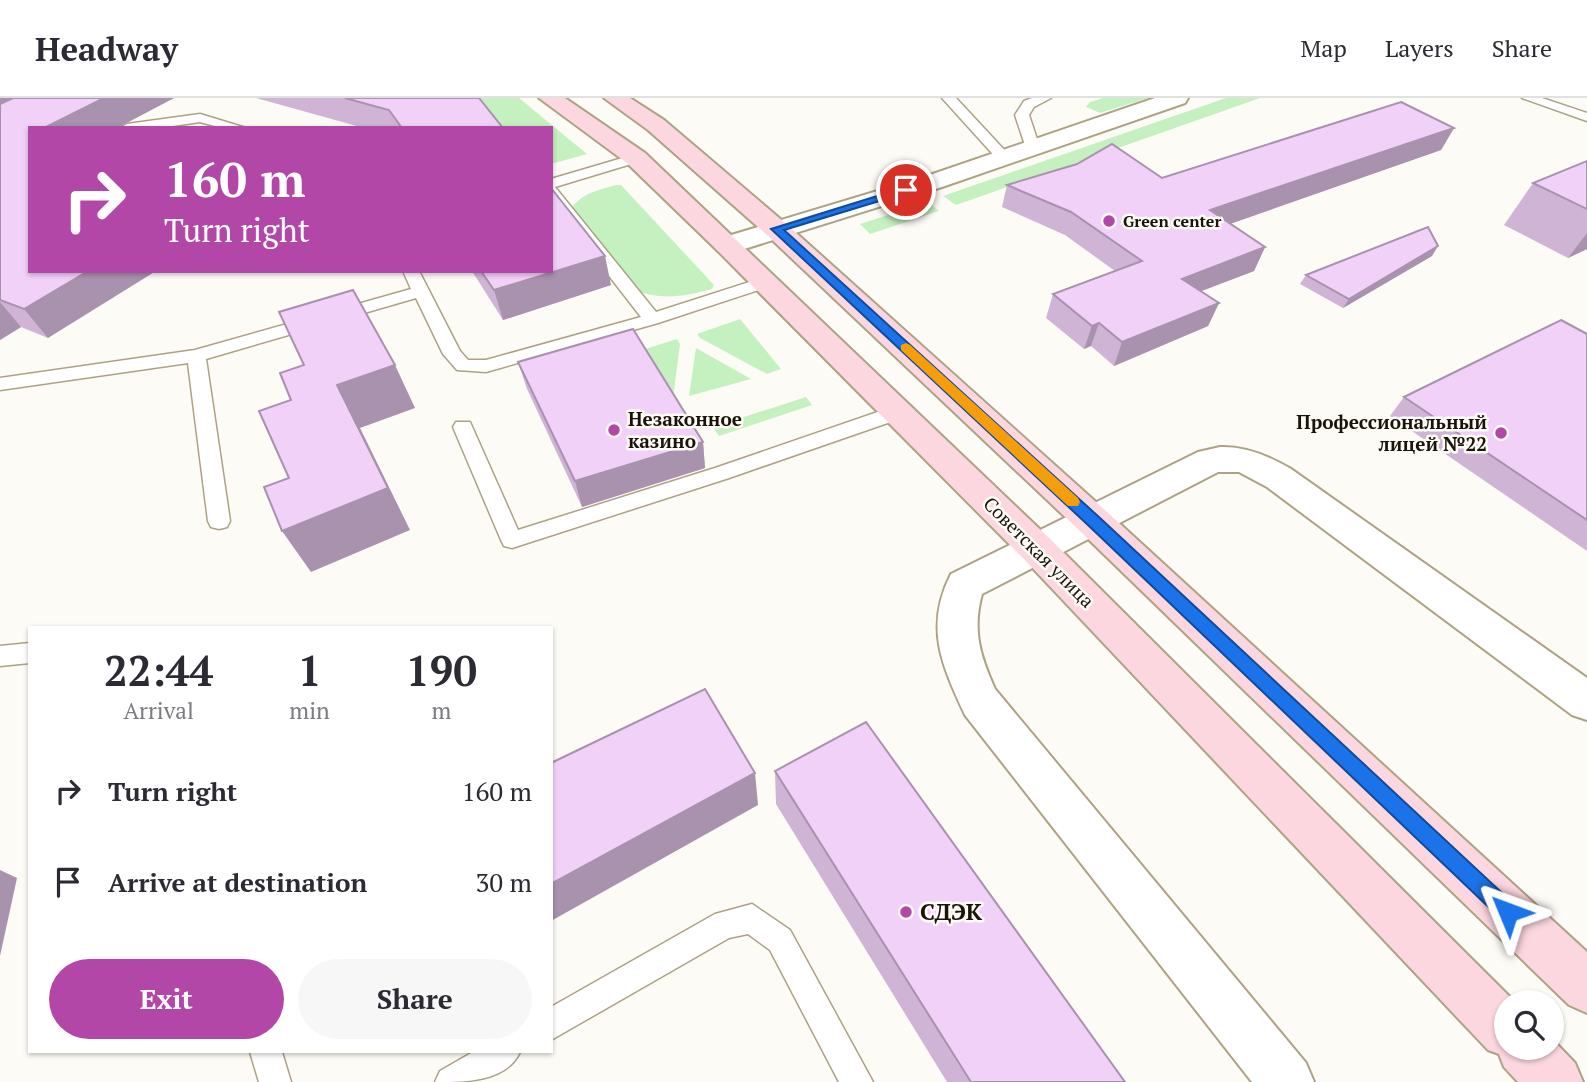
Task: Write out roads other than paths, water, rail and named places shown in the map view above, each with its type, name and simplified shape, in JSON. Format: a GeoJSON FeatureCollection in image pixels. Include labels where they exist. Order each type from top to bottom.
{"type":"FeatureCollection","features":[{"type":"Feature","properties":{"kind":"main road","name":"Советская улица"},"geometry":{"type":"LineString","coordinates":[[550,98],[636,158],[728,245],[1037,549],[1494,1018]]}},
{"type":"Feature","properties":{"kind":"main road"},"geometry":{"type":"LineString","coordinates":[[615,98],[656,125],[776,229],[951,389],[1587,987]]}},
{"type":"Feature","properties":{"kind":"main road"},"geometry":{"type":"LineString","coordinates":[[898,412],[951,389]]}},
{"type":"Feature","properties":{"kind":"main road"},"geometry":{"type":"LineString","coordinates":[[1535,1060],[1556,1082]]}},
{"type":"Feature","properties":{"kind":"street"},"geometry":{"type":"LineString","coordinates":[[728,245],[1004,158],[1177,98]]}},
{"type":"Feature","properties":{"kind":"street"},"geometry":{"type":"LineString","coordinates":[[1287,1082],[980,702],[957,652],[955,617],[965,585],[1210,461],[1230,458],[1245,461],[1279,478],[1587,702]]}},
{"type":"Feature","properties":{"kind":"lane"},"geometry":{"type":"LineString","coordinates":[[949,98],[1004,158]]}},
{"type":"Feature","properties":{"kind":"lane"},"geometry":{"type":"LineString","coordinates":[[1033,148],[1022,115],[1029,104],[1044,98]]}},
{"type":"Feature","properties":{"kind":"lane"},"geometry":{"type":"LineString","coordinates":[[1529,98],[1587,117]]}},
{"type":"Feature","properties":{"kind":"lane"},"geometry":{"type":"LineString","coordinates":[[142,126],[200,118],[231,126]]}},
{"type":"Feature","properties":{"kind":"lane"},"geometry":{"type":"LineString","coordinates":[[553,183],[636,158]]}},
{"type":"Feature","properties":{"kind":"lane"},"geometry":{"type":"LineString","coordinates":[[553,194],[652,319]]}},
{"type":"Feature","properties":{"kind":"lane"},"geometry":{"type":"LineString","coordinates":[[412,273],[452,354],[463,366],[486,366],[652,319],[765,282]]}},
{"type":"Feature","properties":{"kind":"lane"},"geometry":{"type":"LineString","coordinates":[[0,384],[196,356],[421,290]]}},
{"type":"Feature","properties":{"kind":"lane"},"geometry":{"type":"LineString","coordinates":[[196,356],[219,521]]}},
{"type":"Feature","properties":{"kind":"lane"},"geometry":{"type":"LineString","coordinates":[[463,427],[512,540],[722,473],[898,412]]}},
{"type":"Feature","properties":{"kind":"lane"},"geometry":{"type":"LineString","coordinates":[[0,656],[28,653]]}},
{"type":"Feature","properties":{"kind":"lane"},"geometry":{"type":"LineString","coordinates":[[553,1023],[725,924],[752,919],[780,940],[857,1082]]}},
{"type":"Feature","properties":{"kind":"lane"},"geometry":{"type":"LineString","coordinates":[[266,1053],[275,1082]]}},
{"type":"Feature","properties":{"kind":"lane"},"geometry":{"type":"LineString","coordinates":[[451,1082],[502,1053]]}},
{"type":"Feature","properties":{"kind":"place","name":"Green center"},"geometry":{"type":"Point","coordinates":[1109,221]}},
{"type":"Feature","properties":{"kind":"place","name":"Незаконное казино"},"geometry":{"type":"Point","coordinates":[614,430]}},
{"type":"Feature","properties":{"kind":"place","name":"Профессиональный лицей №22"},"geometry":{"type":"Point","coordinates":[1501,433]}},
{"type":"Feature","properties":{"kind":"place","name":"СДЭК"},"geometry":{"type":"Point","coordinates":[906,912]}}]}
